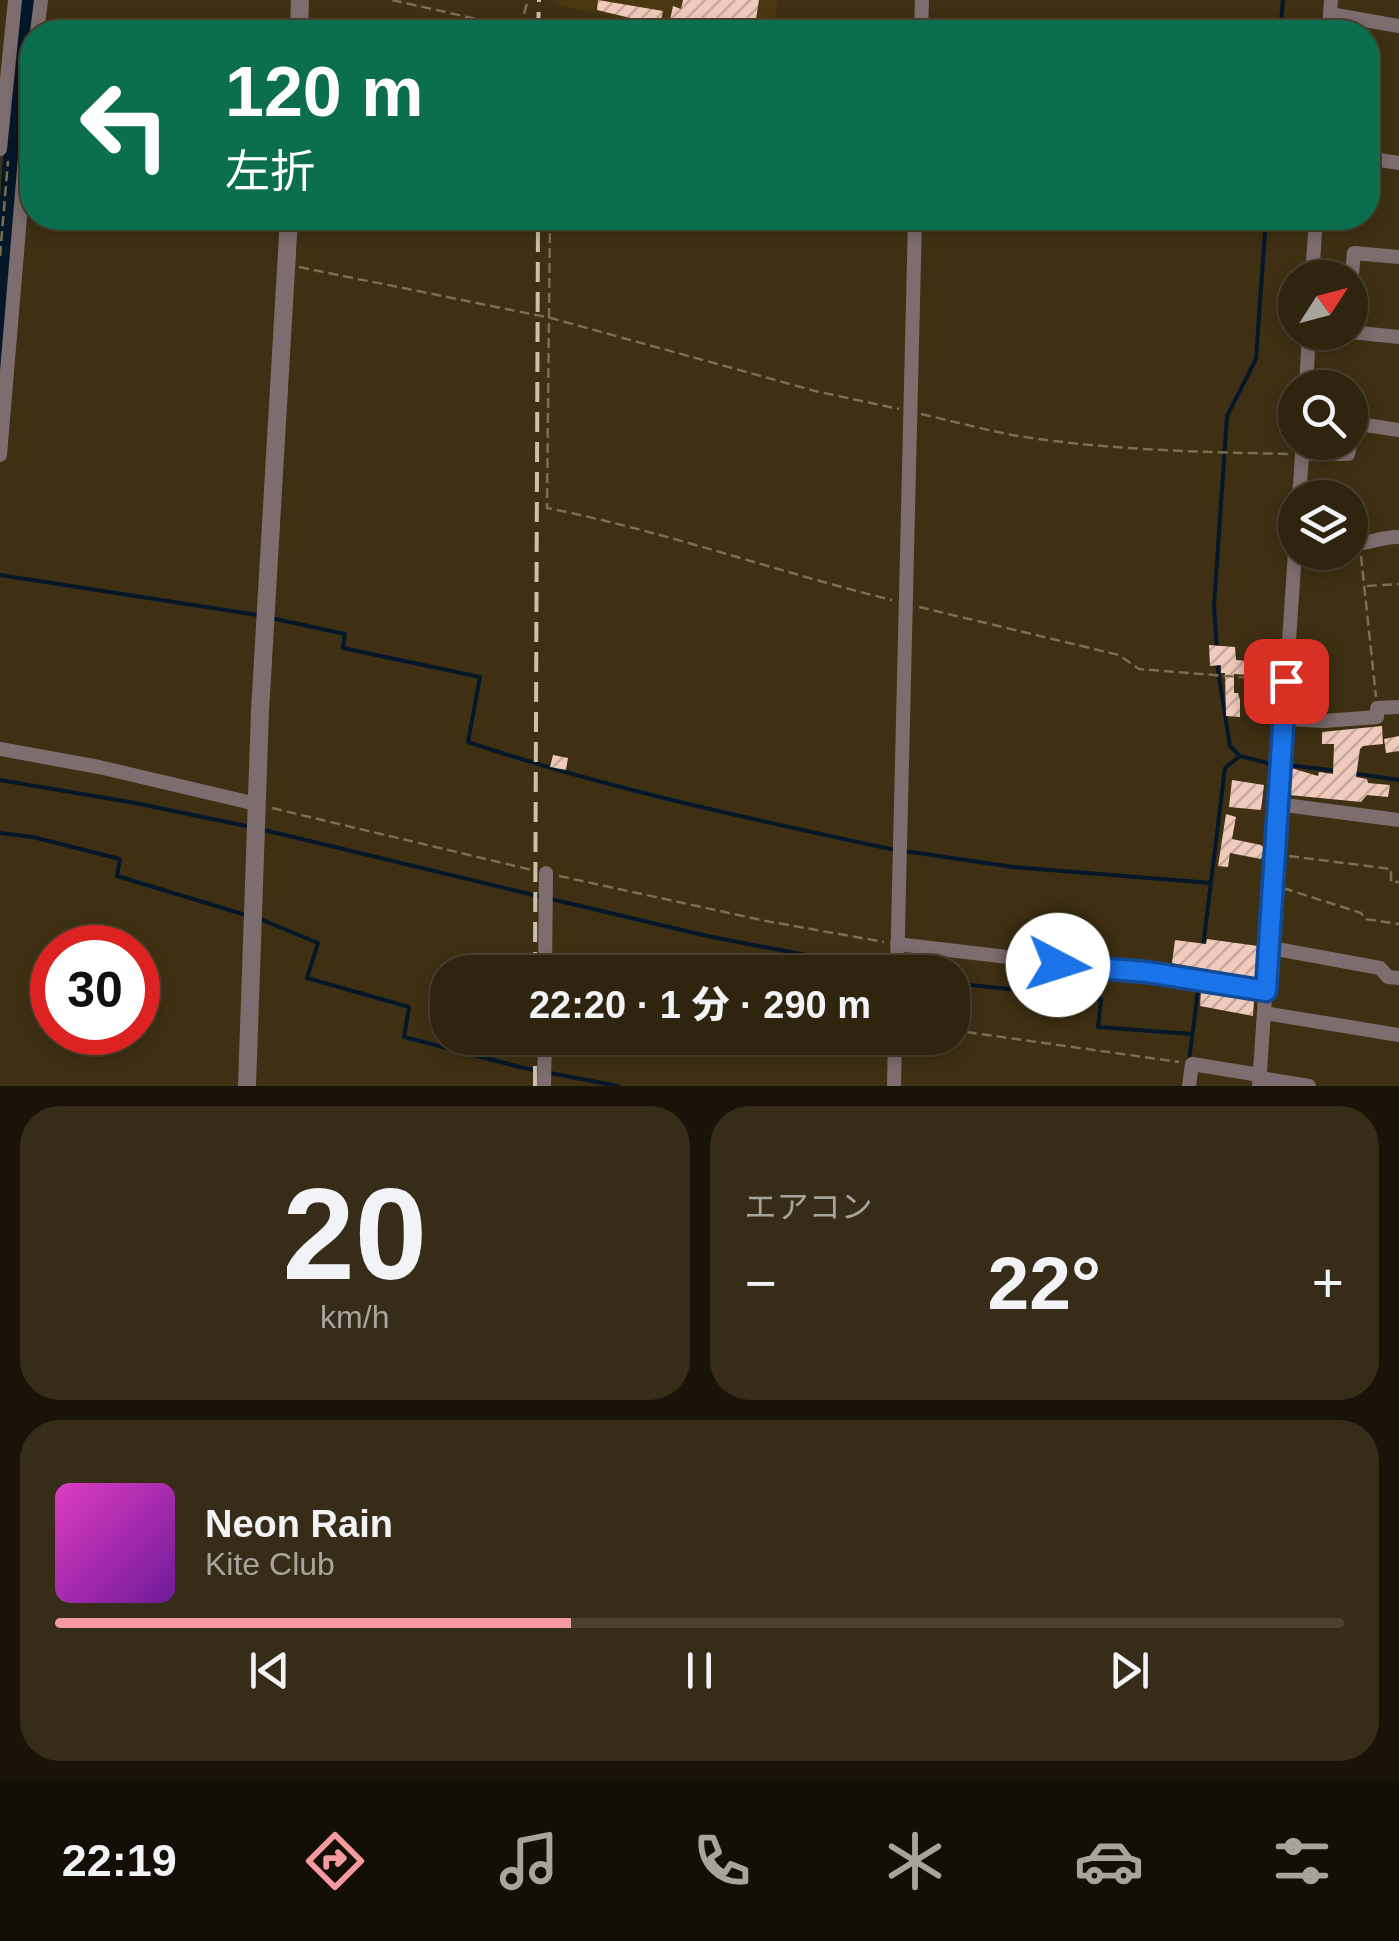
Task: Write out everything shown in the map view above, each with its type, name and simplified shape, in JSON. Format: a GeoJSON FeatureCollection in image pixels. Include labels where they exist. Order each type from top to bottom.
{"type":"FeatureCollection","features":[{"type":"Feature","properties":{"kind":"street"},"geometry":{"type":"LineString","coordinates":[[0,455],[20,73],[16,0]]}},
{"type":"Feature","properties":{"kind":"street"},"geometry":{"type":"LineString","coordinates":[[1330,7],[1377,20]]}},
{"type":"Feature","properties":{"kind":"street"},"geometry":{"type":"LineString","coordinates":[[0,148],[20,73]]}},
{"type":"Feature","properties":{"kind":"street"},"geometry":{"type":"LineString","coordinates":[[246,1086],[256,804],[288,230]]}},
{"type":"Feature","properties":{"kind":"street"},"geometry":{"type":"LineString","coordinates":[[897,955],[916,230]]}},
{"type":"Feature","properties":{"kind":"street"},"geometry":{"type":"LineString","coordinates":[[1313,260],[1315,230]]}},
{"type":"Feature","properties":{"kind":"street"},"geometry":{"type":"LineString","coordinates":[[1353,260],[1354,253],[1399,258]]}},
{"type":"Feature","properties":{"kind":"street"},"geometry":{"type":"LineString","coordinates":[[1368,334],[1399,337]]}},
{"type":"Feature","properties":{"kind":"street"},"geometry":{"type":"LineString","coordinates":[[1368,425],[1399,430]]}},
{"type":"Feature","properties":{"kind":"street"},"geometry":{"type":"LineString","coordinates":[[1368,540],[1386,536],[1399,538]]}},
{"type":"Feature","properties":{"kind":"street"},"geometry":{"type":"LineString","coordinates":[[1260,1080],[1295,570]]}},
{"type":"Feature","properties":{"kind":"street"},"geometry":{"type":"LineString","coordinates":[[1284,719],[1377,717],[1378,708],[1399,706]]}},
{"type":"Feature","properties":{"kind":"street"},"geometry":{"type":"LineString","coordinates":[[0,749],[99,767],[256,804]]}},
{"type":"Feature","properties":{"kind":"street"},"geometry":{"type":"LineString","coordinates":[[1277,804],[1399,820]]}},
{"type":"Feature","properties":{"kind":"street"},"geometry":{"type":"LineString","coordinates":[[545,955],[546,873]]}},
{"type":"Feature","properties":{"kind":"street"},"geometry":{"type":"LineString","coordinates":[[897,944],[1194,978],[1266,991]]}},
{"type":"Feature","properties":{"kind":"street"},"geometry":{"type":"LineString","coordinates":[[1270,948],[1380,968],[1388,977],[1399,978]]}},
{"type":"Feature","properties":{"kind":"street"},"geometry":{"type":"LineString","coordinates":[[1264,1014],[1399,1035]]}},
{"type":"Feature","properties":{"kind":"street"},"geometry":{"type":"LineString","coordinates":[[544,1086],[545,1055]]}},
{"type":"Feature","properties":{"kind":"street"},"geometry":{"type":"LineString","coordinates":[[894,1086],[895,1055]]}},
{"type":"Feature","properties":{"kind":"street"},"geometry":{"type":"LineString","coordinates":[[1189,1086],[1192,1064],[1260,1080],[1309,1086]]}},
{"type":"Feature","properties":{"kind":"path"},"geometry":{"type":"LineString","coordinates":[[392,0],[477,20]]}},
{"type":"Feature","properties":{"kind":"path"},"geometry":{"type":"LineString","coordinates":[[550,230],[547,508],[725,552],[821,583],[1119,655],[1140,670],[1286,681]]}},
{"type":"Feature","properties":{"kind":"path"},"geometry":{"type":"LineString","coordinates":[[287,265],[551,318],[815,392],[1013,435],[1175,450],[1278,448]]}},
{"type":"Feature","properties":{"kind":"path"},"geometry":{"type":"LineString","coordinates":[[1361,570],[1378,708]]}},
{"type":"Feature","properties":{"kind":"path"},"geometry":{"type":"LineString","coordinates":[[1365,586],[1399,584]]}},
{"type":"Feature","properties":{"kind":"path"},"geometry":{"type":"LineString","coordinates":[[256,804],[748,918],[897,944]]}},
{"type":"Feature","properties":{"kind":"path"},"geometry":{"type":"LineString","coordinates":[[1274,854],[1391,869],[1391,882],[1399,882]]}},
{"type":"Feature","properties":{"kind":"path"},"geometry":{"type":"LineString","coordinates":[[1273,884],[1362,913],[1365,919],[1399,924]]}},
{"type":"Feature","properties":{"kind":"path"},"geometry":{"type":"LineString","coordinates":[[970,1033],[1192,1064]]}},
{"type":"Feature","properties":{"kind":"shaded area"},"geometry":{"type":"Polygon","coordinates":[[[553,0],[778,0],[774,20],[626,20],[553,4],[553,0]]]}},
{"type":"Feature","properties":{"kind":"building"},"geometry":{"type":"Polygon","coordinates":[[[598,0],[663,11],[661,20],[639,20],[597,10],[598,0]]]}},
{"type":"Feature","properties":{"kind":"building"},"geometry":{"type":"Polygon","coordinates":[[[683,0],[759,0],[756,19],[762,20],[670,20],[673,6],[681,9],[683,0]]]}},
{"type":"Feature","properties":{"kind":"building"},"geometry":{"type":"Polygon","coordinates":[[[1209,645],[1235,647],[1236,660],[1248,661],[1248,675],[1234,674],[1240,717],[1226,716],[1225,673],[1221,673],[1221,665],[1210,666],[1209,645]]]}},
{"type":"Feature","properties":{"kind":"building"},"geometry":{"type":"Polygon","coordinates":[[[1382,726],[1383,744],[1360,749],[1356,777],[1367,779],[1368,783],[1390,785],[1388,797],[1367,795],[1361,802],[1289,795],[1291,768],[1318,776],[1319,772],[1333,774],[1334,744],[1322,744],[1322,732],[1382,726]]]}},
{"type":"Feature","properties":{"kind":"building"},"geometry":{"type":"Polygon","coordinates":[[[1399,736],[1399,751],[1386,753],[1384,739],[1399,736]]]}},
{"type":"Feature","properties":{"kind":"building"},"geometry":{"type":"Polygon","coordinates":[[[553,755],[568,758],[566,770],[550,767],[553,755]]]}},
{"type":"Feature","properties":{"kind":"building"},"geometry":{"type":"Polygon","coordinates":[[[1232,780],[1264,785],[1261,810],[1229,807],[1232,780]]]}},
{"type":"Feature","properties":{"kind":"building"},"geometry":{"type":"Polygon","coordinates":[[[1226,814],[1236,817],[1232,839],[1261,845],[1261,859],[1230,853],[1228,867],[1218,866],[1226,814]]]}},
{"type":"Feature","properties":{"kind":"building"},"geometry":{"type":"Polygon","coordinates":[[[1207,939],[1258,946],[1256,978],[1172,963],[1175,940],[1206,944],[1207,939]]]}},
{"type":"Feature","properties":{"kind":"building"},"geometry":{"type":"Polygon","coordinates":[[[1201,991],[1254,1000],[1253,1016],[1200,1006],[1201,991]]]}},
{"type":"Feature","properties":{"kind":"waterway"},"geometry":{"type":"LineString","coordinates":[[30,20],[32,0]]}},
{"type":"Feature","properties":{"kind":"waterway"},"geometry":{"type":"LineString","coordinates":[[1281,20],[1283,0]]}},
{"type":"Feature","properties":{"kind":"waterway"},"geometry":{"type":"LineString","coordinates":[[0,365],[20,103]]}},
{"type":"Feature","properties":{"kind":"waterway"},"geometry":{"type":"LineString","coordinates":[[1217,650],[1214,606],[1227,416],[1256,359],[1265,230]]}},
{"type":"Feature","properties":{"kind":"waterway"},"geometry":{"type":"LineString","coordinates":[[0,575],[257,615]]}},
{"type":"Feature","properties":{"kind":"waterway"},"geometry":{"type":"LineString","coordinates":[[271,618],[345,634],[343,648],[480,677],[468,742],[627,789],[895,850]]}},
{"type":"Feature","properties":{"kind":"waterway"},"geometry":{"type":"LineString","coordinates":[[1217,664],[1230,746],[1240,756],[1271,764]]}},
{"type":"Feature","properties":{"kind":"waterway"},"geometry":{"type":"LineString","coordinates":[[1203,947],[1225,768],[1240,756]]}},
{"type":"Feature","properties":{"kind":"waterway"},"geometry":{"type":"LineString","coordinates":[[1288,765],[1338,771]]}},
{"type":"Feature","properties":{"kind":"waterway"},"geometry":{"type":"LineString","coordinates":[[1352,773],[1399,780]]}},
{"type":"Feature","properties":{"kind":"waterway"},"geometry":{"type":"LineString","coordinates":[[0,780],[251,827]]}},
{"type":"Feature","properties":{"kind":"waterway"},"geometry":{"type":"LineString","coordinates":[[260,829],[542,897]]}},
{"type":"Feature","properties":{"kind":"waterway"},"geometry":{"type":"LineString","coordinates":[[0,833],[33,837],[120,859],[117,876],[246,915]]}},
{"type":"Feature","properties":{"kind":"waterway"},"geometry":{"type":"LineString","coordinates":[[904,851],[1013,867],[1211,883]]}},
{"type":"Feature","properties":{"kind":"waterway"},"geometry":{"type":"LineString","coordinates":[[551,899],[806,955]]}},
{"type":"Feature","properties":{"kind":"waterway"},"geometry":{"type":"LineString","coordinates":[[260,919],[318,943],[307,978],[409,1007],[404,1037],[524,1068],[618,1086]]}},
{"type":"Feature","properties":{"kind":"waterway"},"geometry":{"type":"LineString","coordinates":[[1189,1061],[1201,967]]}},
{"type":"Feature","properties":{"kind":"waterway"},"geometry":{"type":"LineString","coordinates":[[970,985],[1101,999],[1098,1027],[1192,1034]]}},
{"type":"Feature","properties":{"kind":"railway"},"geometry":{"type":"LineString","coordinates":[[538,20],[539,0]]}},
{"type":"Feature","properties":{"kind":"railway"},"geometry":{"type":"LineString","coordinates":[[535,955],[538,230]]}},
{"type":"Feature","properties":{"kind":"railway"},"geometry":{"type":"LineString","coordinates":[[535,1055],[535,1086]]}},
{"type":"Feature","properties":{"kind":"route"},"geometry":{"type":"LineString","coordinates":[[1058,965],[1147,972],[1266,991],[1286,681]]}}]}
